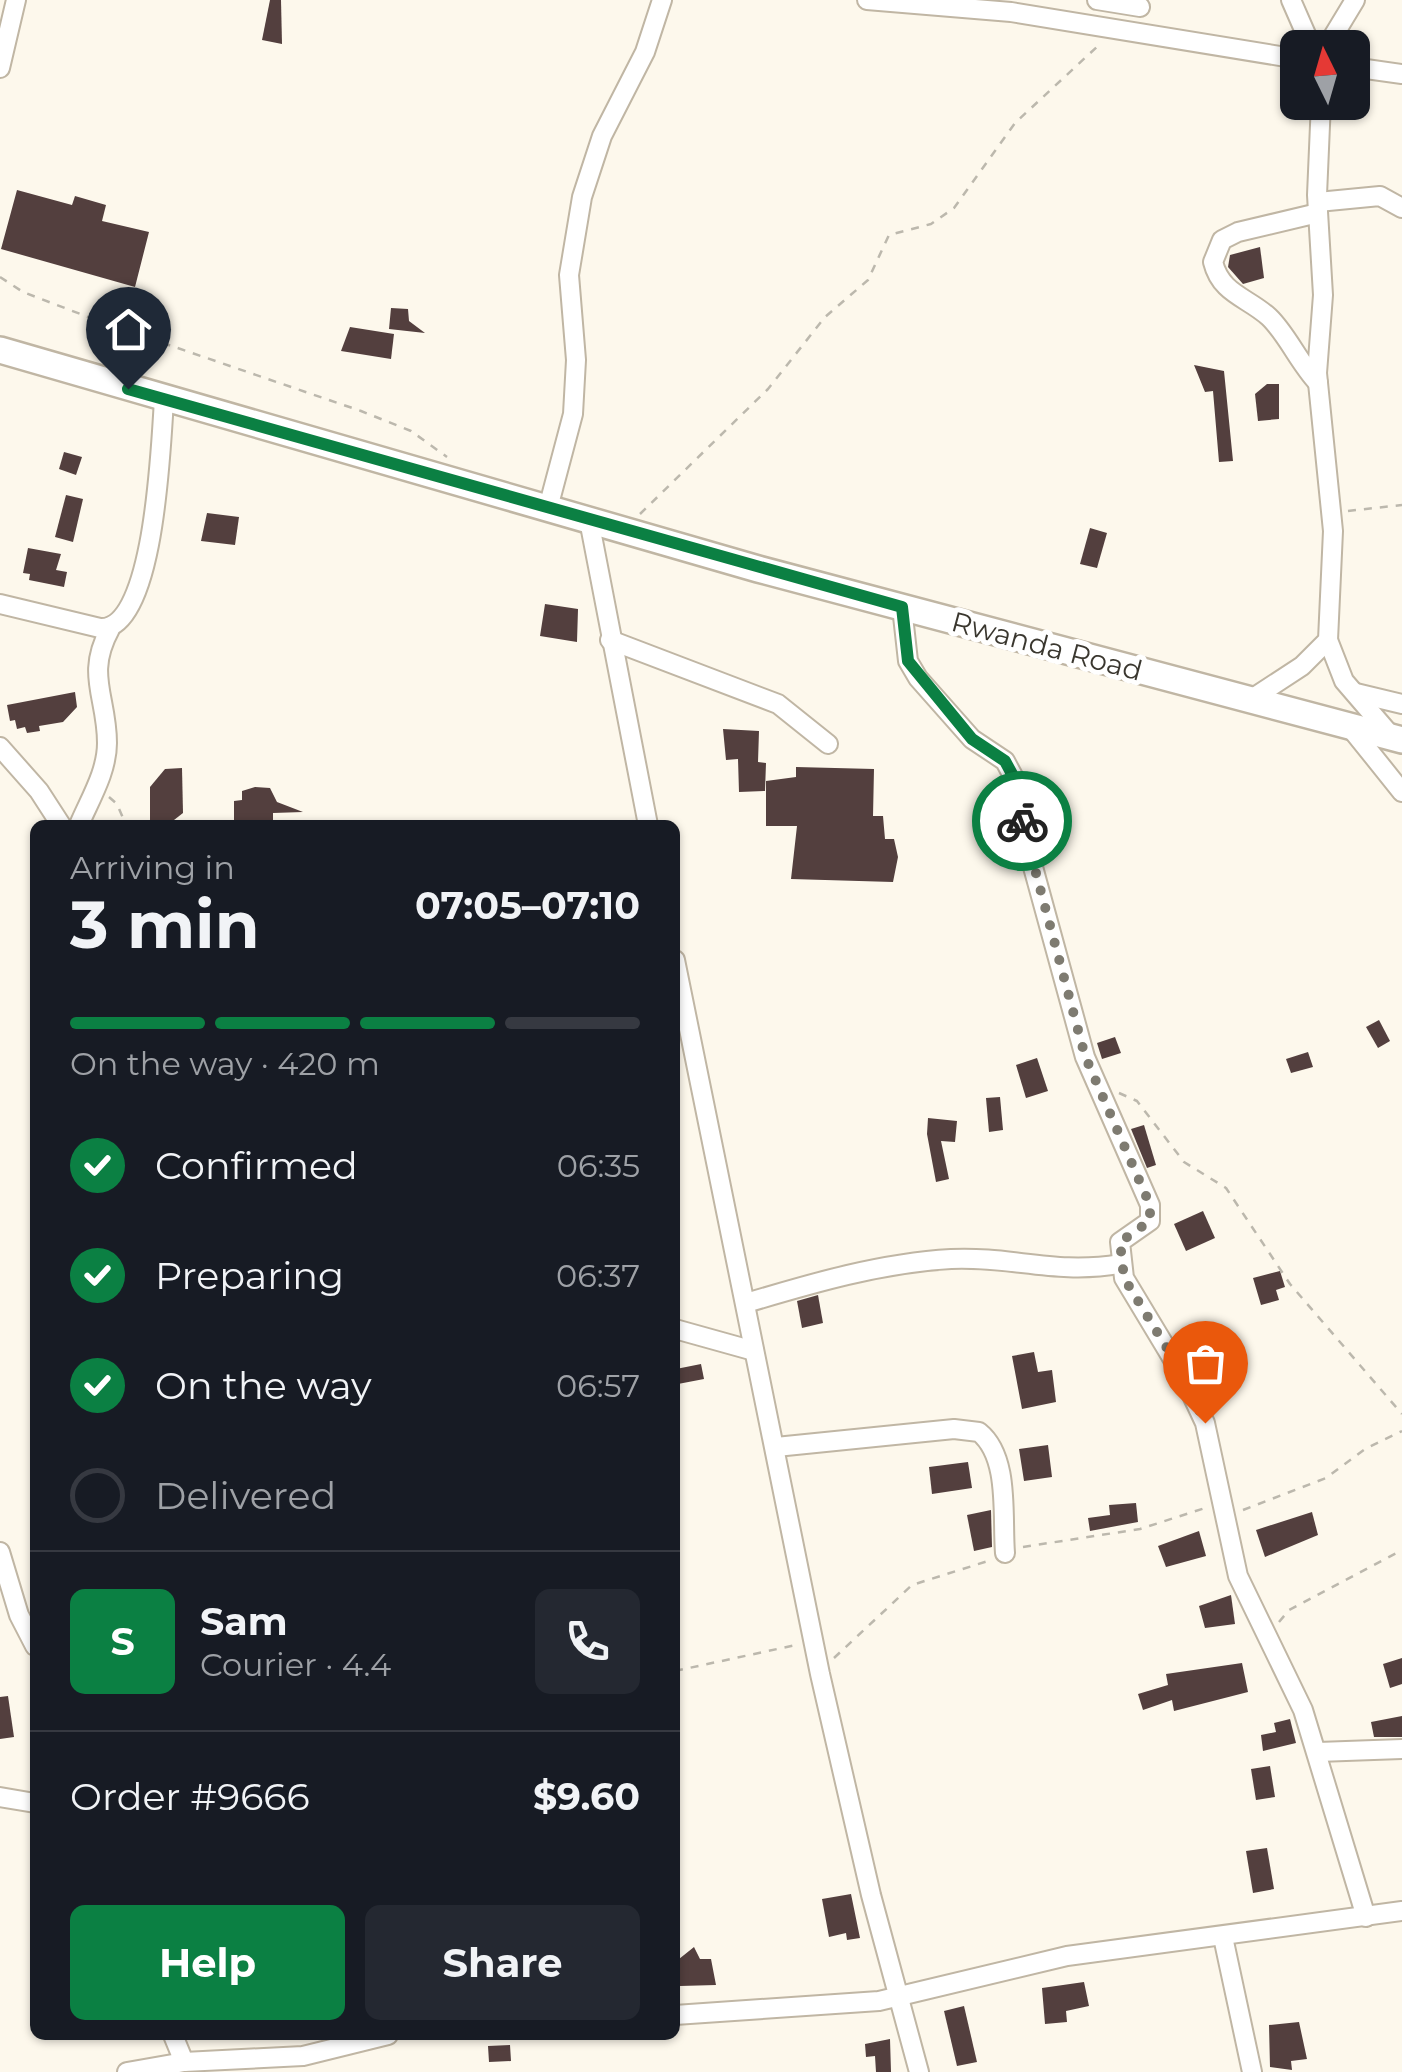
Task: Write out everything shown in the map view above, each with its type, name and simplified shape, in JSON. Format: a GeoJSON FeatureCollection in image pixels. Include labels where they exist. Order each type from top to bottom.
{"type":"FeatureCollection","features":[{"type":"Feature","properties":{"kind":"highway","name":"Rwanda Road"},"geometry":{"type":"LineString","coordinates":[[0,350],[589,520],[1398,739]]}},
{"type":"Feature","properties":{"kind":"street"},"geometry":{"type":"LineString","coordinates":[[0,68],[16,0]]}},
{"type":"Feature","properties":{"kind":"street"},"geometry":{"type":"LineString","coordinates":[[548,508],[573,414],[576,360],[569,276],[582,197],[602,136],[646,52],[662,0]]}},
{"type":"Feature","properties":{"kind":"street"},"geometry":{"type":"LineString","coordinates":[[867,0],[1024,7],[1280,55]]}},
{"type":"Feature","properties":{"kind":"street"},"geometry":{"type":"LineString","coordinates":[[1098,0],[1149,4]]}},
{"type":"Feature","properties":{"kind":"street"},"geometry":{"type":"LineString","coordinates":[[1291,0],[1304,30]]}},
{"type":"Feature","properties":{"kind":"street"},"geometry":{"type":"LineString","coordinates":[[1337,30],[1356,0]]}},
{"type":"Feature","properties":{"kind":"street"},"geometry":{"type":"LineString","coordinates":[[1123,28],[1149,4]]}},
{"type":"Feature","properties":{"kind":"street"},"geometry":{"type":"LineString","coordinates":[[1370,70],[1402,74]]}},
{"type":"Feature","properties":{"kind":"street"},"geometry":{"type":"LineString","coordinates":[[1320,120],[1318,208],[1324,295],[1318,383],[1331,513],[1328,640],[1337,668],[1398,739]]}},
{"type":"Feature","properties":{"kind":"street"},"geometry":{"type":"LineString","coordinates":[[1318,383],[1298,362],[1271,319],[1224,286],[1213,262],[1222,240],[1318,208],[1380,196],[1402,208]]}},
{"type":"Feature","properties":{"kind":"street"},"geometry":{"type":"LineString","coordinates":[[80,820],[94,790],[107,743],[96,660],[110,629],[125,620],[135,602],[156,508],[164,400]]}},
{"type":"Feature","properties":{"kind":"street"},"geometry":{"type":"LineString","coordinates":[[589,520],[647,820]]}},
{"type":"Feature","properties":{"kind":"street"},"geometry":{"type":"LineString","coordinates":[[0,604],[110,629]]}},
{"type":"Feature","properties":{"kind":"street"},"geometry":{"type":"LineString","coordinates":[[902,607],[908,661],[918,678],[972,739],[1005,761],[1013,776],[1076,1026],[1152,1213],[1148,1224],[1120,1242],[1120,1264],[1205,1423],[1238,1576],[1269,1645],[1292,1683],[1318,1752],[1366,1917]]}},
{"type":"Feature","properties":{"kind":"street"},"geometry":{"type":"LineString","coordinates":[[610,640],[778,704],[828,744]]}},
{"type":"Feature","properties":{"kind":"street"},"geometry":{"type":"LineString","coordinates":[[1250,700],[1302,666],[1328,640]]}},
{"type":"Feature","properties":{"kind":"street"},"geometry":{"type":"LineString","coordinates":[[1356,693],[1402,704]]}},
{"type":"Feature","properties":{"kind":"street"},"geometry":{"type":"LineString","coordinates":[[1349,726],[1402,792]]}},
{"type":"Feature","properties":{"kind":"street"},"geometry":{"type":"LineString","coordinates":[[0,747],[40,791],[57,820]]}},
{"type":"Feature","properties":{"kind":"street"},"geometry":{"type":"LineString","coordinates":[[680,984],[814,1644],[871,1895],[919,2072]]}},
{"type":"Feature","properties":{"kind":"street"},"geometry":{"type":"LineString","coordinates":[[746,1303],[842,1276],[950,1260],[1064,1271],[1120,1264]]}},
{"type":"Feature","properties":{"kind":"street"},"geometry":{"type":"LineString","coordinates":[[680,1330],[754,1351]]}},
{"type":"Feature","properties":{"kind":"street"},"geometry":{"type":"LineString","coordinates":[[776,1448],[954,1429],[979,1432],[994,1449],[998,1464],[1005,1553]]}},
{"type":"Feature","properties":{"kind":"street"},"geometry":{"type":"LineString","coordinates":[[0,1552],[19,1615],[30,1636]]}},
{"type":"Feature","properties":{"kind":"street"},"geometry":{"type":"LineString","coordinates":[[1318,1752],[1402,1748]]}},
{"type":"Feature","properties":{"kind":"street"},"geometry":{"type":"LineString","coordinates":[[0,1797],[30,1801]]}},
{"type":"Feature","properties":{"kind":"street"},"geometry":{"type":"LineString","coordinates":[[680,2014],[838,2006],[902,1998],[1067,1956],[1402,1911]]}},
{"type":"Feature","properties":{"kind":"street"},"geometry":{"type":"LineString","coordinates":[[1223,1937],[1252,2072]]}},
{"type":"Feature","properties":{"kind":"street"},"geometry":{"type":"LineString","coordinates":[[177,2040],[196,2065]]}},
{"type":"Feature","properties":{"kind":"street"},"geometry":{"type":"LineString","coordinates":[[126,2072],[303,2056],[368,2040]]}},
{"type":"Feature","properties":{"kind":"path"},"geometry":{"type":"LineString","coordinates":[[625,530],[768,389],[825,317],[868,280],[888,235],[932,224],[954,208],[1014,123],[1123,28]]}},
{"type":"Feature","properties":{"kind":"path"},"geometry":{"type":"LineString","coordinates":[[0,277],[23,292],[96,320],[312,392],[411,431],[439,448],[471,485]]}},
{"type":"Feature","properties":{"kind":"path"},"geometry":{"type":"LineString","coordinates":[[1331,513],[1402,505]]}},
{"type":"Feature","properties":{"kind":"path"},"geometry":{"type":"LineString","coordinates":[[94,790],[118,804],[124,820]]}},
{"type":"Feature","properties":{"kind":"path"},"geometry":{"type":"LineString","coordinates":[[1103,1096],[1128,1093],[1184,1162],[1226,1188],[1290,1284],[1402,1414]]}},
{"type":"Feature","properties":{"kind":"path"},"geometry":{"type":"LineString","coordinates":[[1223,1516],[1326,1478],[1365,1450],[1402,1431]]}},
{"type":"Feature","properties":{"kind":"path"},"geometry":{"type":"LineString","coordinates":[[1269,1645],[1289,1610],[1402,1550]]}},
{"type":"Feature","properties":{"kind":"path"},"geometry":{"type":"LineString","coordinates":[[680,1669],[814,1644]]}},
{"type":"Feature","properties":{"kind":"building"},"geometry":{"type":"Polygon","coordinates":[[[270,0],[281,0],[282,44],[262,40],[270,0]]]}},
{"type":"Feature","properties":{"kind":"building"},"geometry":{"type":"Polygon","coordinates":[[[17,190],[72,205],[75,196],[106,205],[102,221],[149,232],[135,287],[1,249],[17,190]]]}},
{"type":"Feature","properties":{"kind":"building"},"geometry":{"type":"Polygon","coordinates":[[[1260,247],[1264,278],[1243,284],[1228,267],[1230,255],[1260,247]]]}},
{"type":"Feature","properties":{"kind":"building"},"geometry":{"type":"Polygon","coordinates":[[[391,308],[408,309],[409,321],[425,333],[389,329],[391,308]]]}},
{"type":"Feature","properties":{"kind":"building"},"geometry":{"type":"Polygon","coordinates":[[[350,327],[394,334],[391,359],[341,351],[350,327]]]}},
{"type":"Feature","properties":{"kind":"building"},"geometry":{"type":"Polygon","coordinates":[[[1194,365],[1224,371],[1233,461],[1219,462],[1213,391],[1205,392],[1194,365]]]}},
{"type":"Feature","properties":{"kind":"building"},"geometry":{"type":"Polygon","coordinates":[[[1267,384],[1279,384],[1279,419],[1258,421],[1255,394],[1267,384]]]}},
{"type":"Feature","properties":{"kind":"building"},"geometry":{"type":"Polygon","coordinates":[[[64,452],[82,457],[76,475],[59,469],[64,452]]]}},
{"type":"Feature","properties":{"kind":"building"},"geometry":{"type":"Polygon","coordinates":[[[66,495],[83,499],[73,542],[55,537],[66,495]]]}},
{"type":"Feature","properties":{"kind":"building"},"geometry":{"type":"Polygon","coordinates":[[[207,513],[239,517],[235,545],[201,541],[207,513]]]}},
{"type":"Feature","properties":{"kind":"building"},"geometry":{"type":"Polygon","coordinates":[[[1090,528],[1107,533],[1097,568],[1080,564],[1090,528]]]}},
{"type":"Feature","properties":{"kind":"building"},"geometry":{"type":"Polygon","coordinates":[[[28,548],[61,554],[56,570],[67,572],[64,587],[29,580],[30,574],[23,573],[28,548]]]}},
{"type":"Feature","properties":{"kind":"building"},"geometry":{"type":"Polygon","coordinates":[[[545,604],[578,609],[577,642],[540,636],[545,604]]]}},
{"type":"Feature","properties":{"kind":"building"},"geometry":{"type":"Polygon","coordinates":[[[75,692],[77,707],[63,722],[39,726],[40,731],[27,733],[25,727],[17,729],[15,720],[10,721],[7,705],[75,692]]]}},
{"type":"Feature","properties":{"kind":"building"},"geometry":{"type":"Polygon","coordinates":[[[723,729],[759,731],[758,762],[766,763],[765,791],[739,792],[738,759],[726,760],[723,729]]]}},
{"type":"Feature","properties":{"kind":"building"},"geometry":{"type":"Polygon","coordinates":[[[796,767],[874,769],[873,816],[883,816],[885,839],[894,839],[898,857],[893,882],[791,879],[797,826],[766,826],[766,781],[796,777],[796,767]]]}},
{"type":"Feature","properties":{"kind":"building"},"geometry":{"type":"Polygon","coordinates":[[[182,768],[183,813],[174,820],[150,820],[150,787],[165,769],[182,768]]]}},
{"type":"Feature","properties":{"kind":"building"},"geometry":{"type":"Polygon","coordinates":[[[270,788],[277,802],[303,812],[273,813],[273,820],[234,820],[234,801],[242,800],[242,791],[270,788]]]}},
{"type":"Feature","properties":{"kind":"building"},"geometry":{"type":"Polygon","coordinates":[[[1379,1020],[1390,1041],[1378,1048],[1366,1027],[1379,1020]]]}},
{"type":"Feature","properties":{"kind":"building"},"geometry":{"type":"Polygon","coordinates":[[[1115,1037],[1121,1053],[1102,1059],[1097,1043],[1115,1037]]]}},
{"type":"Feature","properties":{"kind":"building"},"geometry":{"type":"Polygon","coordinates":[[[1308,1052],[1313,1067],[1291,1073],[1286,1059],[1308,1052]]]}},
{"type":"Feature","properties":{"kind":"building"},"geometry":{"type":"Polygon","coordinates":[[[1037,1058],[1048,1091],[1026,1098],[1016,1065],[1037,1058]]]}},
{"type":"Feature","properties":{"kind":"building"},"geometry":{"type":"Polygon","coordinates":[[[1000,1097],[1003,1130],[989,1132],[986,1098],[1000,1097]]]}},
{"type":"Feature","properties":{"kind":"building"},"geometry":{"type":"Polygon","coordinates":[[[928,1118],[957,1121],[955,1142],[941,1141],[949,1179],[936,1182],[928,1118]]]}},
{"type":"Feature","properties":{"kind":"building"},"geometry":{"type":"Polygon","coordinates":[[[1144,1125],[1156,1165],[1147,1168],[1131,1129],[1144,1125]]]}},
{"type":"Feature","properties":{"kind":"building"},"geometry":{"type":"Polygon","coordinates":[[[1203,1211],[1215,1238],[1186,1251],[1174,1224],[1203,1211]]]}},
{"type":"Feature","properties":{"kind":"building"},"geometry":{"type":"Polygon","coordinates":[[[1280,1271],[1285,1287],[1276,1290],[1279,1300],[1261,1305],[1253,1278],[1280,1271]]]}},
{"type":"Feature","properties":{"kind":"building"},"geometry":{"type":"Polygon","coordinates":[[[818,1295],[823,1323],[802,1328],[797,1301],[818,1295]]]}},
{"type":"Feature","properties":{"kind":"building"},"geometry":{"type":"Polygon","coordinates":[[[1218,1340],[1219,1364],[1198,1366],[1197,1345],[1218,1340]]]}},
{"type":"Feature","properties":{"kind":"building"},"geometry":{"type":"Polygon","coordinates":[[[1034,1352],[1038,1372],[1052,1370],[1056,1402],[1022,1409],[1012,1356],[1034,1352]]]}},
{"type":"Feature","properties":{"kind":"building"},"geometry":{"type":"Polygon","coordinates":[[[701,1364],[704,1379],[680,1384],[680,1368],[701,1364]]]}},
{"type":"Feature","properties":{"kind":"building"},"geometry":{"type":"Polygon","coordinates":[[[1048,1445],[1052,1477],[1024,1481],[1019,1449],[1048,1445]]]}},
{"type":"Feature","properties":{"kind":"building"},"geometry":{"type":"Polygon","coordinates":[[[968,1462],[972,1488],[932,1494],[929,1467],[968,1462]]]}},
{"type":"Feature","properties":{"kind":"building"},"geometry":{"type":"Polygon","coordinates":[[[1136,1503],[1138,1522],[1090,1531],[1088,1518],[1110,1515],[1109,1505],[1136,1503]]]}},
{"type":"Feature","properties":{"kind":"building"},"geometry":{"type":"Polygon","coordinates":[[[991,1510],[992,1547],[974,1551],[967,1515],[991,1510]]]}},
{"type":"Feature","properties":{"kind":"building"},"geometry":{"type":"Polygon","coordinates":[[[1312,1512],[1318,1535],[1265,1557],[1256,1530],[1312,1512]]]}},
{"type":"Feature","properties":{"kind":"building"},"geometry":{"type":"Polygon","coordinates":[[[1199,1531],[1206,1556],[1166,1567],[1158,1546],[1199,1531]]]}},
{"type":"Feature","properties":{"kind":"building"},"geometry":{"type":"Polygon","coordinates":[[[1231,1595],[1235,1624],[1205,1628],[1199,1606],[1231,1595]]]}},
{"type":"Feature","properties":{"kind":"building"},"geometry":{"type":"Polygon","coordinates":[[[1402,1658],[1402,1684],[1390,1688],[1383,1664],[1402,1658]]]}},
{"type":"Feature","properties":{"kind":"building"},"geometry":{"type":"Polygon","coordinates":[[[1242,1663],[1248,1692],[1174,1711],[1172,1700],[1143,1710],[1138,1694],[1168,1685],[1166,1674],[1242,1663]]]}},
{"type":"Feature","properties":{"kind":"building"},"geometry":{"type":"Polygon","coordinates":[[[8,1696],[14,1737],[0,1739],[0,1697],[8,1696]]]}},
{"type":"Feature","properties":{"kind":"building"},"geometry":{"type":"Polygon","coordinates":[[[1402,1716],[1402,1737],[1374,1737],[1371,1722],[1402,1716]]]}},
{"type":"Feature","properties":{"kind":"building"},"geometry":{"type":"Polygon","coordinates":[[[1290,1719],[1296,1743],[1263,1751],[1261,1735],[1276,1732],[1274,1723],[1290,1719]]]}},
{"type":"Feature","properties":{"kind":"building"},"geometry":{"type":"Polygon","coordinates":[[[1270,1766],[1275,1797],[1256,1800],[1251,1769],[1270,1766]]]}},
{"type":"Feature","properties":{"kind":"building"},"geometry":{"type":"Polygon","coordinates":[[[1267,1848],[1274,1889],[1253,1893],[1246,1851],[1267,1848]]]}},
{"type":"Feature","properties":{"kind":"building"},"geometry":{"type":"Polygon","coordinates":[[[851,1894],[860,1938],[847,1940],[846,1933],[829,1937],[822,1899],[851,1894]]]}},
{"type":"Feature","properties":{"kind":"building"},"geometry":{"type":"Polygon","coordinates":[[[694,1947],[700,1959],[711,1959],[716,1985],[680,1986],[680,1958],[694,1947]]]}},
{"type":"Feature","properties":{"kind":"building"},"geometry":{"type":"Polygon","coordinates":[[[1084,1982],[1089,2006],[1066,2011],[1067,2022],[1045,2024],[1042,1988],[1084,1982]]]}},
{"type":"Feature","properties":{"kind":"building"},"geometry":{"type":"Polygon","coordinates":[[[964,2006],[977,2062],[957,2066],[944,2011],[964,2006]]]}},
{"type":"Feature","properties":{"kind":"building"},"geometry":{"type":"Polygon","coordinates":[[[1299,2022],[1307,2059],[1291,2061],[1292,2070],[1270,2067],[1269,2025],[1299,2022]]]}},
{"type":"Feature","properties":{"kind":"building"},"geometry":{"type":"Polygon","coordinates":[[[890,2039],[891,2072],[876,2072],[875,2056],[866,2057],[865,2044],[890,2039]]]}},
{"type":"Feature","properties":{"kind":"building"},"geometry":{"type":"Polygon","coordinates":[[[510,2045],[511,2061],[489,2062],[488,2046],[510,2045]]]}},
{"type":"Feature","properties":{"kind":"way so far"},"geometry":{"type":"LineString","coordinates":[[1022,821],[1085,1056],[1128,1149],[1152,1213],[1148,1224],[1120,1242],[1124,1278],[1184,1376],[1205,1423]]}},
{"type":"Feature","properties":{"kind":"route"},"geometry":{"type":"LineString","coordinates":[[128,389],[902,607],[908,661],[918,678],[972,739],[1005,761],[1013,776],[1022,821]]}}]}
